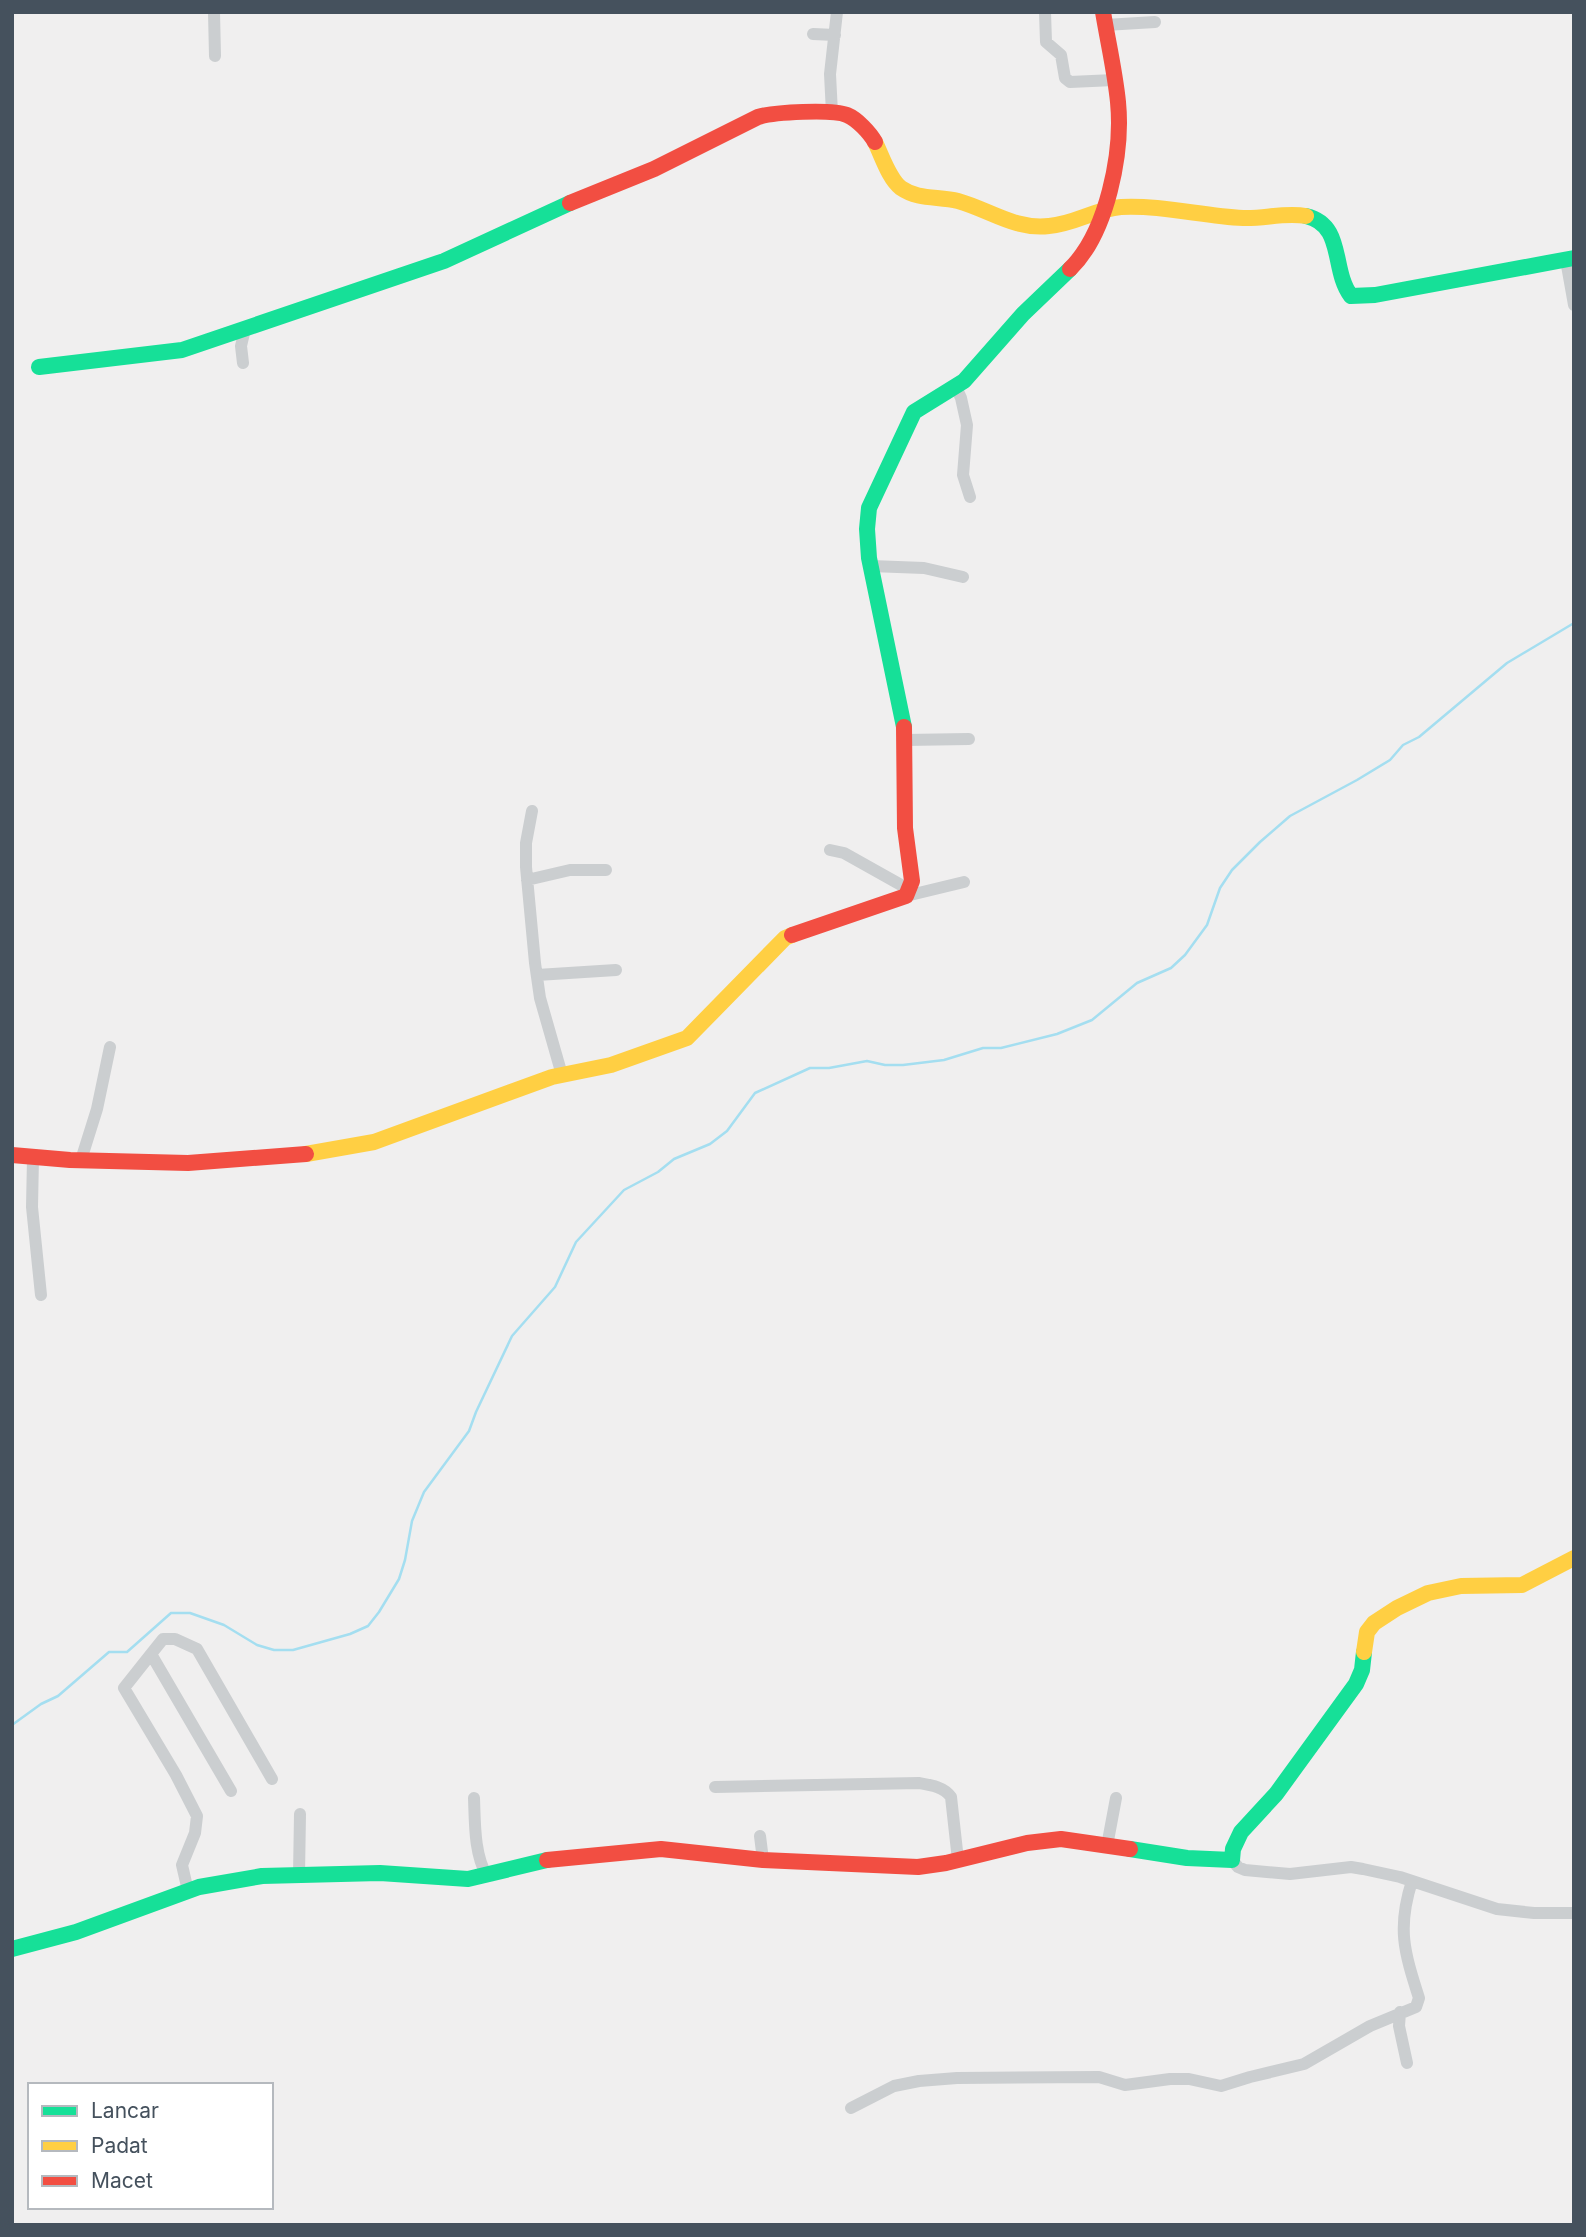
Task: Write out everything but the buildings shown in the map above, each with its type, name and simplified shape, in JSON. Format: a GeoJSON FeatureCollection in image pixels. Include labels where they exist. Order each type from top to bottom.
{"type":"FeatureCollection","features":[{"type":"Feature","properties":{"kind":"street"},"geometry":{"type":"LineString","coordinates":[[214,12],[215,56]]}},
{"type":"Feature","properties":{"kind":"street"},"geometry":{"type":"LineString","coordinates":[[832,113],[830,74],[837,12]]}},
{"type":"Feature","properties":{"kind":"street"},"geometry":{"type":"LineString","coordinates":[[1045,12],[1046,42],[1061,55],[1065,78],[1070,82],[1114,80]]}},
{"type":"Feature","properties":{"kind":"street"},"geometry":{"type":"LineString","coordinates":[[908,893],[912,881],[904,804],[903,714],[871,566],[867,518],[875,492],[914,412],[956,387],[975,370],[1023,314],[1079,260],[1093,242],[1105,208],[1115,160],[1118,123],[1104,19],[1155,22]]}},
{"type":"Feature","properties":{"kind":"street"},"geometry":{"type":"LineString","coordinates":[[813,34],[835,35]]}},
{"type":"Feature","properties":{"kind":"street"},"geometry":{"type":"LineString","coordinates":[[39,368],[182,350],[444,261],[583,197],[654,169],[771,113],[832,113],[850,116],[873,138],[896,184],[914,195],[959,202],[1034,228],[1065,224],[1105,208],[1151,209],[1235,218],[1297,214],[1310,216],[1328,228],[1346,291],[1352,296],[1386,293],[1570,259],[1574,305]]}},
{"type":"Feature","properties":{"kind":"street"},"geometry":{"type":"LineString","coordinates":[[243,363],[241,346],[245,329]]}},
{"type":"Feature","properties":{"kind":"street"},"geometry":{"type":"LineString","coordinates":[[956,387],[967,425],[963,475],[970,497]]}},
{"type":"Feature","properties":{"kind":"street"},"geometry":{"type":"LineString","coordinates":[[871,566],[924,568],[963,577]]}},
{"type":"Feature","properties":{"kind":"street"},"geometry":{"type":"LineString","coordinates":[[905,740],[969,739]]}},
{"type":"Feature","properties":{"kind":"street"},"geometry":{"type":"LineString","coordinates":[[531,811],[526,843],[527,880],[537,975],[540,998],[562,1075]]}},
{"type":"Feature","properties":{"kind":"street"},"geometry":{"type":"LineString","coordinates":[[830,850],[844,853],[908,893]]}},
{"type":"Feature","properties":{"kind":"street"},"geometry":{"type":"LineString","coordinates":[[527,880],[570,870],[606,870]]}},
{"type":"Feature","properties":{"kind":"street"},"geometry":{"type":"LineString","coordinates":[[12,1155],[81,1160],[204,1162],[359,1147],[400,1135],[492,1098],[562,1075],[623,1062],[687,1038],[785,938],[807,928],[892,903],[908,893],[964,882]]}},
{"type":"Feature","properties":{"kind":"street"},"geometry":{"type":"LineString","coordinates":[[537,975],[616,970]]}},
{"type":"Feature","properties":{"kind":"street"},"geometry":{"type":"LineString","coordinates":[[81,1160],[97,1109],[110,1047]]}},
{"type":"Feature","properties":{"kind":"street"},"geometry":{"type":"LineString","coordinates":[[33,1158],[32,1207],[41,1294]]}},
{"type":"Feature","properties":{"kind":"street"},"geometry":{"type":"LineString","coordinates":[[1574,1558],[1522,1585],[1461,1586],[1427,1593],[1374,1623],[1366,1636],[1362,1670],[1356,1684],[1276,1794],[1241,1832],[1233,1849],[1232,1860],[1238,1867],[1254,1871],[1310,1873],[1350,1867],[1412,1881],[1497,1909],[1574,1913]]}},
{"type":"Feature","properties":{"kind":"street"},"geometry":{"type":"LineString","coordinates":[[188,1891],[182,1865],[195,1833],[197,1816],[167,1759],[124,1688],[163,1639],[176,1639],[197,1649],[272,1779]]}},
{"type":"Feature","properties":{"kind":"street"},"geometry":{"type":"LineString","coordinates":[[150,1654],[231,1791]]}},
{"type":"Feature","properties":{"kind":"street"},"geometry":{"type":"LineString","coordinates":[[715,1787],[919,1783],[931,1785],[951,1797],[958,1860]]}},
{"type":"Feature","properties":{"kind":"street"},"geometry":{"type":"LineString","coordinates":[[474,1798],[481,1863],[487,1876]]}},
{"type":"Feature","properties":{"kind":"street"},"geometry":{"type":"LineString","coordinates":[[1107,1846],[1116,1798]]}},
{"type":"Feature","properties":{"kind":"street"},"geometry":{"type":"LineString","coordinates":[[299,1875],[300,1814]]}},
{"type":"Feature","properties":{"kind":"street"},"geometry":{"type":"LineString","coordinates":[[760,1836],[762,1860]]}},
{"type":"Feature","properties":{"kind":"street"},"geometry":{"type":"LineString","coordinates":[[12,1949],[76,1932],[188,1891],[242,1878],[380,1873],[468,1879],[546,1860],[607,1856],[646,1849],[762,1860],[932,1866],[1051,1839],[1187,1858],[1232,1860]]}},
{"type":"Feature","properties":{"kind":"street"},"geometry":{"type":"LineString","coordinates":[[851,2108],[894,2087],[924,2080],[1099,2077],[1125,2085],[1189,2079],[1221,2086],[1304,2064],[1339,2042],[1416,2007],[1419,2001],[1402,1930],[1403,1913],[1412,1881]]}},
{"type":"Feature","properties":{"kind":"street"},"geometry":{"type":"LineString","coordinates":[[1400,2012],[1399,2026],[1408,2063]]}},
{"type":"Feature","properties":{"kind":"waterway"},"geometry":{"type":"LineString","coordinates":[[12,1725],[41,1704],[58,1696],[109,1652],[127,1652],[171,1613],[190,1613],[224,1625],[257,1645],[274,1650],[293,1650],[350,1634],[368,1626],[399,1579],[412,1521],[424,1492],[469,1431],[512,1336],[555,1287],[576,1242],[624,1190],[658,1172],[674,1159],[710,1144],[727,1131],[755,1093],[810,1068],[829,1068],[867,1061],[903,1065],[944,1060],[983,1048],[1001,1048],[1057,1034],[1092,1020],[1137,983],[1171,968],[1185,955],[1207,925],[1220,888],[1232,870],[1290,816],[1390,760],[1403,745],[1419,737],[1507,663],[1574,623]]}},
{"type":"Feature","properties":{"kind":"traffic: fast"},"geometry":{"type":"LineString","coordinates":[[39,367],[182,350],[444,261],[570,203]]}},
{"type":"Feature","properties":{"kind":"traffic: fast"},"geometry":{"type":"LineString","coordinates":[[1306,216],[1327,229],[1351,296],[1375,295],[1574,258]]}},
{"type":"Feature","properties":{"kind":"traffic: fast"},"geometry":{"type":"LineString","coordinates":[[904,727],[869,558],[869,508],[914,412],[964,381],[1023,314],[1070,269]]}},
{"type":"Feature","properties":{"kind":"traffic: fast"},"geometry":{"type":"LineString","coordinates":[[1130,1849],[1187,1858],[1232,1860],[1233,1849],[1241,1832],[1276,1794],[1356,1684],[1362,1670],[1364,1652]]}},
{"type":"Feature","properties":{"kind":"traffic: fast"},"geometry":{"type":"LineString","coordinates":[[12,1949],[76,1932],[199,1887],[262,1876],[380,1873],[468,1879],[547,1860]]}},
{"type":"Feature","properties":{"kind":"traffic: slow"},"geometry":{"type":"LineString","coordinates":[[875,142],[893,179],[908,192],[958,201],[1025,225],[1058,225],[1121,207],[1243,218],[1306,216]]}},
{"type":"Feature","properties":{"kind":"traffic: slow"},"geometry":{"type":"LineString","coordinates":[[306,1154],[374,1142],[552,1077],[611,1065],[687,1038],[785,938],[792,935]]}},
{"type":"Feature","properties":{"kind":"traffic: slow"},"geometry":{"type":"LineString","coordinates":[[1364,1652],[1367,1632],[1374,1623],[1428,1593],[1461,1586],[1522,1585],[1574,1558]]}},
{"type":"Feature","properties":{"kind":"traffic: jam"},"geometry":{"type":"LineString","coordinates":[[1070,269],[1083,254],[1103,214],[1118,145],[1118,102],[1103,12]]}},
{"type":"Feature","properties":{"kind":"traffic: jam"},"geometry":{"type":"LineString","coordinates":[[570,203],[654,169],[766,115],[840,113],[859,123],[875,142]]}},
{"type":"Feature","properties":{"kind":"traffic: jam"},"geometry":{"type":"LineString","coordinates":[[792,935],[906,896],[912,881],[905,828],[904,727]]}},
{"type":"Feature","properties":{"kind":"traffic: jam"},"geometry":{"type":"LineString","coordinates":[[12,1155],[70,1160],[188,1163],[306,1154]]}},
{"type":"Feature","properties":{"kind":"traffic: jam"},"geometry":{"type":"LineString","coordinates":[[547,1860],[661,1849],[763,1860],[918,1867],[946,1863],[1027,1843],[1061,1839],[1130,1849]]}}]}
